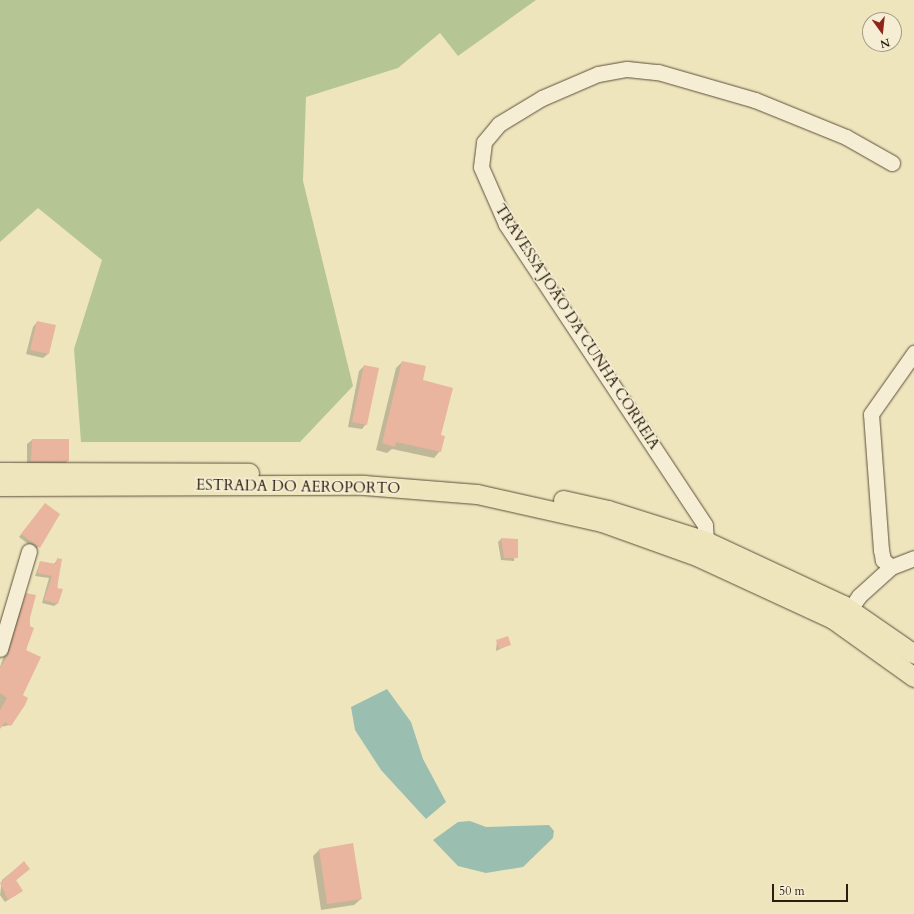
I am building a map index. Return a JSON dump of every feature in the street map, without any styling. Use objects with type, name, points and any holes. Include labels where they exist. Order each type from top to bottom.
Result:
[{"type":"main road","name":"ESTRADA DO AEROPORTO","points":[[0,472],[362,473],[477,482],[608,510],[706,541],[846,607],[908,652],[914,677]]},
{"type":"main road","name":"ESTRADA DO AEROPORTO","points":[[0,486],[364,485],[477,494],[602,522],[686,552],[908,652]]},
{"type":"street","name":"TRAVESSA JOÃO DA CUNHA CORREIA","points":[[706,541],[705,525],[506,224],[481,167],[484,142],[499,124],[542,98],[598,74],[627,69],[658,72],[755,100],[846,137],[892,163]]},
{"type":"street","points":[[887,564],[870,414],[914,352]]},
{"type":"street","points":[[0,648],[29,551]]},
{"type":"street","points":[[846,607],[859,596],[887,564],[914,558]]},
{"type":"green space","points":[[0,0],[536,0],[458,56],[440,33],[398,68],[306,97],[303,181],[353,386],[300,442],[81,442],[74,349],[102,260],[38,208],[0,242]]},
{"type":"shaded area","points":[[387,689],[411,722],[423,759],[446,802],[426,819],[381,770],[355,730],[351,707]]},
{"type":"shaded area","points":[[470,821],[486,827],[549,825],[554,831],[553,838],[523,867],[486,873],[458,866],[433,840],[458,822]]},
{"type":"building","points":[[37,321],[56,325],[49,354],[30,350]]},
{"type":"building","points":[[402,361],[426,366],[423,380],[453,388],[441,435],[445,436],[441,452],[396,442],[395,447],[382,443]]},
{"type":"building","points":[[364,365],[379,368],[367,425],[352,422]]},
{"type":"building","points":[[32,439],[69,439],[69,461],[31,461]]},
{"type":"building","points":[[45,503],[60,514],[40,548],[21,534]]},
{"type":"building","points":[[501,538],[518,539],[518,558],[504,558]]},
{"type":"building","points":[[57,558],[62,559],[57,588],[63,589],[58,604],[44,600],[52,576],[37,573],[40,561],[56,564]]},
{"type":"building","points":[[26,593],[36,595],[30,618],[30,626],[34,628],[26,650],[41,657],[23,695],[28,698],[25,705],[11,726],[5,722],[0,729],[0,710],[7,698],[0,693],[0,668],[8,655]]},
{"type":"building","points":[[508,636],[511,645],[499,649],[496,640]]},
{"type":"building","points":[[353,843],[362,899],[327,904],[319,849]]},
{"type":"building","points":[[24,861],[30,869],[16,880],[23,891],[8,900],[0,883]]}]
